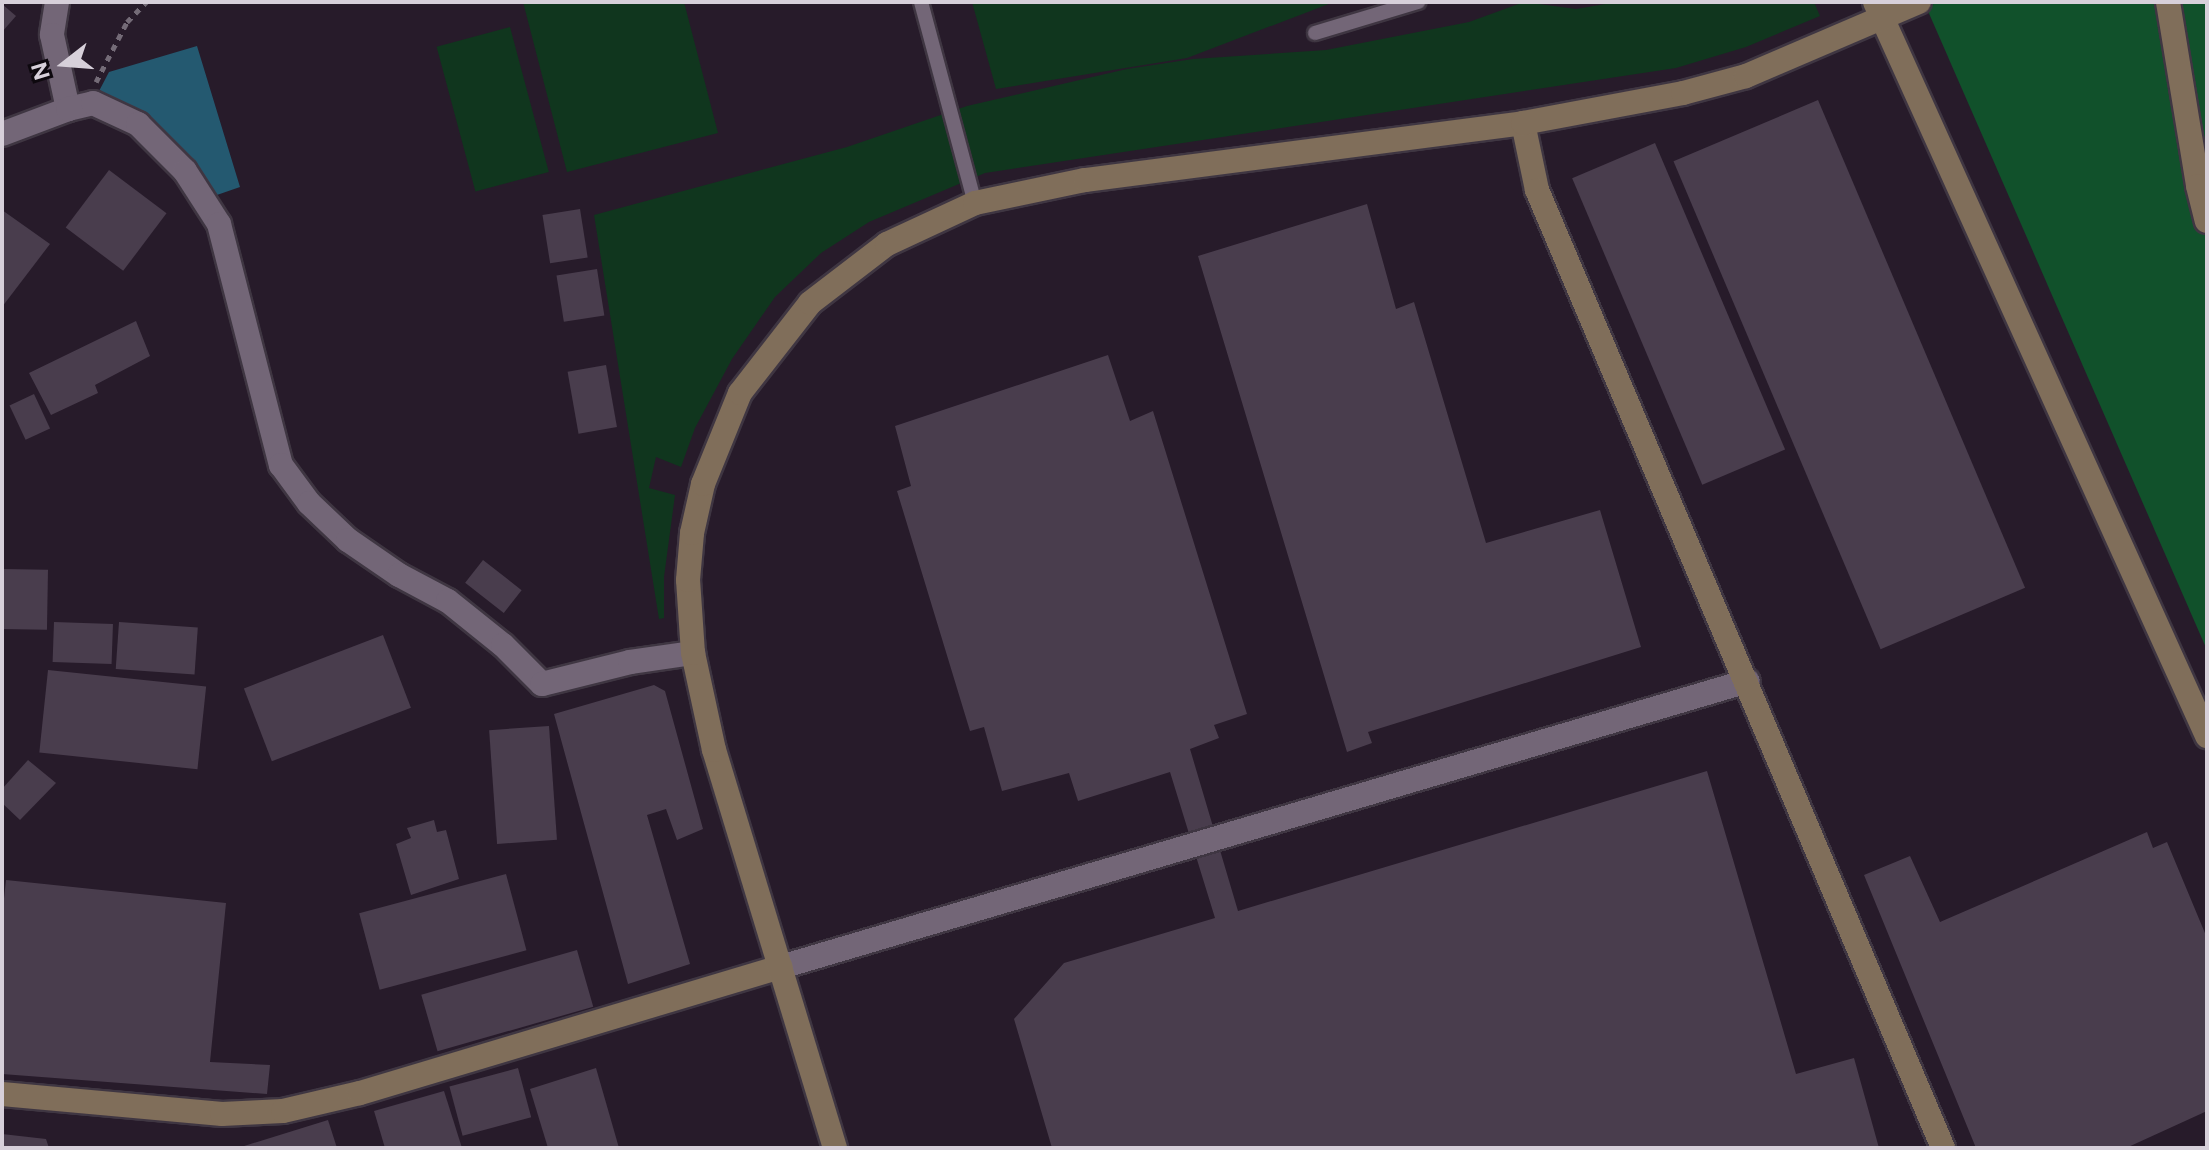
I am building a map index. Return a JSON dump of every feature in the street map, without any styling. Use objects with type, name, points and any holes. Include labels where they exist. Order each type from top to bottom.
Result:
[{"type":"street","points":[[57,2],[52,35],[68,109]]},
{"type":"street","points":[[835,1148],[714,750],[693,653],[688,580],[692,533],[703,484],[740,393],[810,303],[887,244],[975,203],[1085,180],[1523,123],[1683,93],[1746,76],[1879,10],[1919,2]]},
{"type":"street","points":[[2168,2],[2198,186],[2207,221]]},
{"type":"street","points":[[1879,10],[2207,736]]},
{"type":"street","points":[[2,134],[93,103],[138,124],[193,184],[219,224],[281,465],[309,503],[348,540],[399,575],[448,601],[503,645],[542,684],[630,662],[693,653]]},
{"type":"street","points":[[1523,123],[1537,190],[1748,681],[1943,1148]]},
{"type":"street","points":[[2,1094],[222,1114],[283,1111],[360,1093],[1748,681]]},
{"type":"lane","points":[[921,2],[975,203]]},
{"type":"lane","points":[[1315,33],[1418,2]]},
{"type":"path","points":[[89,93],[127,22],[146,2]]},
{"type":"green space","points":[[523,2],[684,2],[718,133],[567,172]]},
{"type":"green space","points":[[972,2],[1334,2],[1187,58],[996,89]]},
{"type":"green space","points":[[1524,2],[1576,9],[1617,2],[1814,2],[1820,16],[1746,47],[1676,68],[985,173],[869,222],[821,253],[775,297],[732,359],[695,428],[681,467],[656,457],[649,488],[675,495],[664,577],[664,618],[659,619],[594,215],[847,147],[967,106],[1127,69],[1193,59],[1326,50],[1469,22]]},
{"type":"green space","points":[[1924,2],[2207,2],[2207,650]]},
{"type":"green space","points":[[510,27],[549,172],[475,192],[437,47]]},
{"type":"water","points":[[197,46],[240,187],[214,196],[200,173],[160,127],[120,101],[98,93],[109,72]]},
{"type":"building","points":[[2,4],[16,16],[2,32]]},
{"type":"building","points":[[1818,100],[2025,588],[1881,649],[1673,161]]},
{"type":"building","points":[[1655,143],[1785,450],[1702,485],[1572,178]]},
{"type":"building","points":[[109,170],[167,213],[123,271],[66,228]]},
{"type":"building","points":[[1367,204],[1396,309],[1414,302],[1486,543],[1600,510],[1641,647],[1368,732],[1372,743],[1347,752],[1198,256]]},
{"type":"building","points":[[580,209],[588,257],[550,263],[542,215]]},
{"type":"building","points":[[2,210],[50,244],[2,307]]},
{"type":"building","points":[[597,269],[604,315],[564,322],[557,275]]},
{"type":"building","points":[[136,321],[150,356],[95,385],[98,393],[51,415],[29,373]]},
{"type":"building","points":[[1108,355],[1130,421],[1153,411],[1247,714],[1214,725],[1219,738],[1190,749],[1238,911],[1707,771],[1796,1074],[1854,1058],[1879,1148],[1052,1148],[1014,1019],[1064,963],[1215,918],[1170,772],[1078,801],[1069,773],[1002,791],[984,727],[970,731],[897,491],[911,486],[895,426]]},
{"type":"building","points":[[606,365],[617,427],[579,434],[568,372]]},
{"type":"building","points":[[34,394],[50,428],[26,440],[10,405]]},
{"type":"building","points":[[483,560],[522,590],[504,613],[465,583]]},
{"type":"building","points":[[2,569],[48,570],[47,630],[2,629]]},
{"type":"building","points":[[54,622],[113,624],[112,664],[53,662]]},
{"type":"building","points":[[119,622],[198,628],[195,674],[116,669]]},
{"type":"building","points":[[383,635],[411,708],[272,761],[244,688]]},
{"type":"building","points":[[48,670],[206,687],[197,769],[39,753]]},
{"type":"building","points":[[654,685],[665,691],[703,829],[677,840],[666,809],[647,815],[690,964],[628,984],[554,714]]},
{"type":"building","points":[[549,726],[557,840],[497,844],[489,730]]},
{"type":"building","points":[[28,760],[56,783],[20,820],[2,803],[2,789]]},
{"type":"building","points":[[434,820],[437,832],[446,830],[459,879],[411,895],[396,844],[411,838],[407,828]]},
{"type":"building","points":[[2147,832],[2153,848],[2167,842],[2207,938],[2207,1111],[2126,1148],[1976,1148],[1864,875],[1910,856],[1940,922]]},
{"type":"building","points":[[506,874],[526,950],[380,990],[359,913]]},
{"type":"building","points":[[6,880],[226,903],[210,1062],[270,1065],[267,1094],[2,1074],[2,917]]},
{"type":"building","points":[[577,950],[593,1007],[438,1051],[421,995]]},
{"type":"building","points":[[518,1068],[531,1117],[463,1136],[449,1086]]},
{"type":"building","points":[[596,1068],[619,1148],[548,1148],[530,1089]]},
{"type":"building","points":[[444,1091],[462,1148],[385,1148],[374,1111]]},
{"type":"building","points":[[328,1120],[337,1148],[241,1148],[241,1147]]},
{"type":"building","points":[[2,1134],[46,1139],[49,1148],[2,1148]]}]
